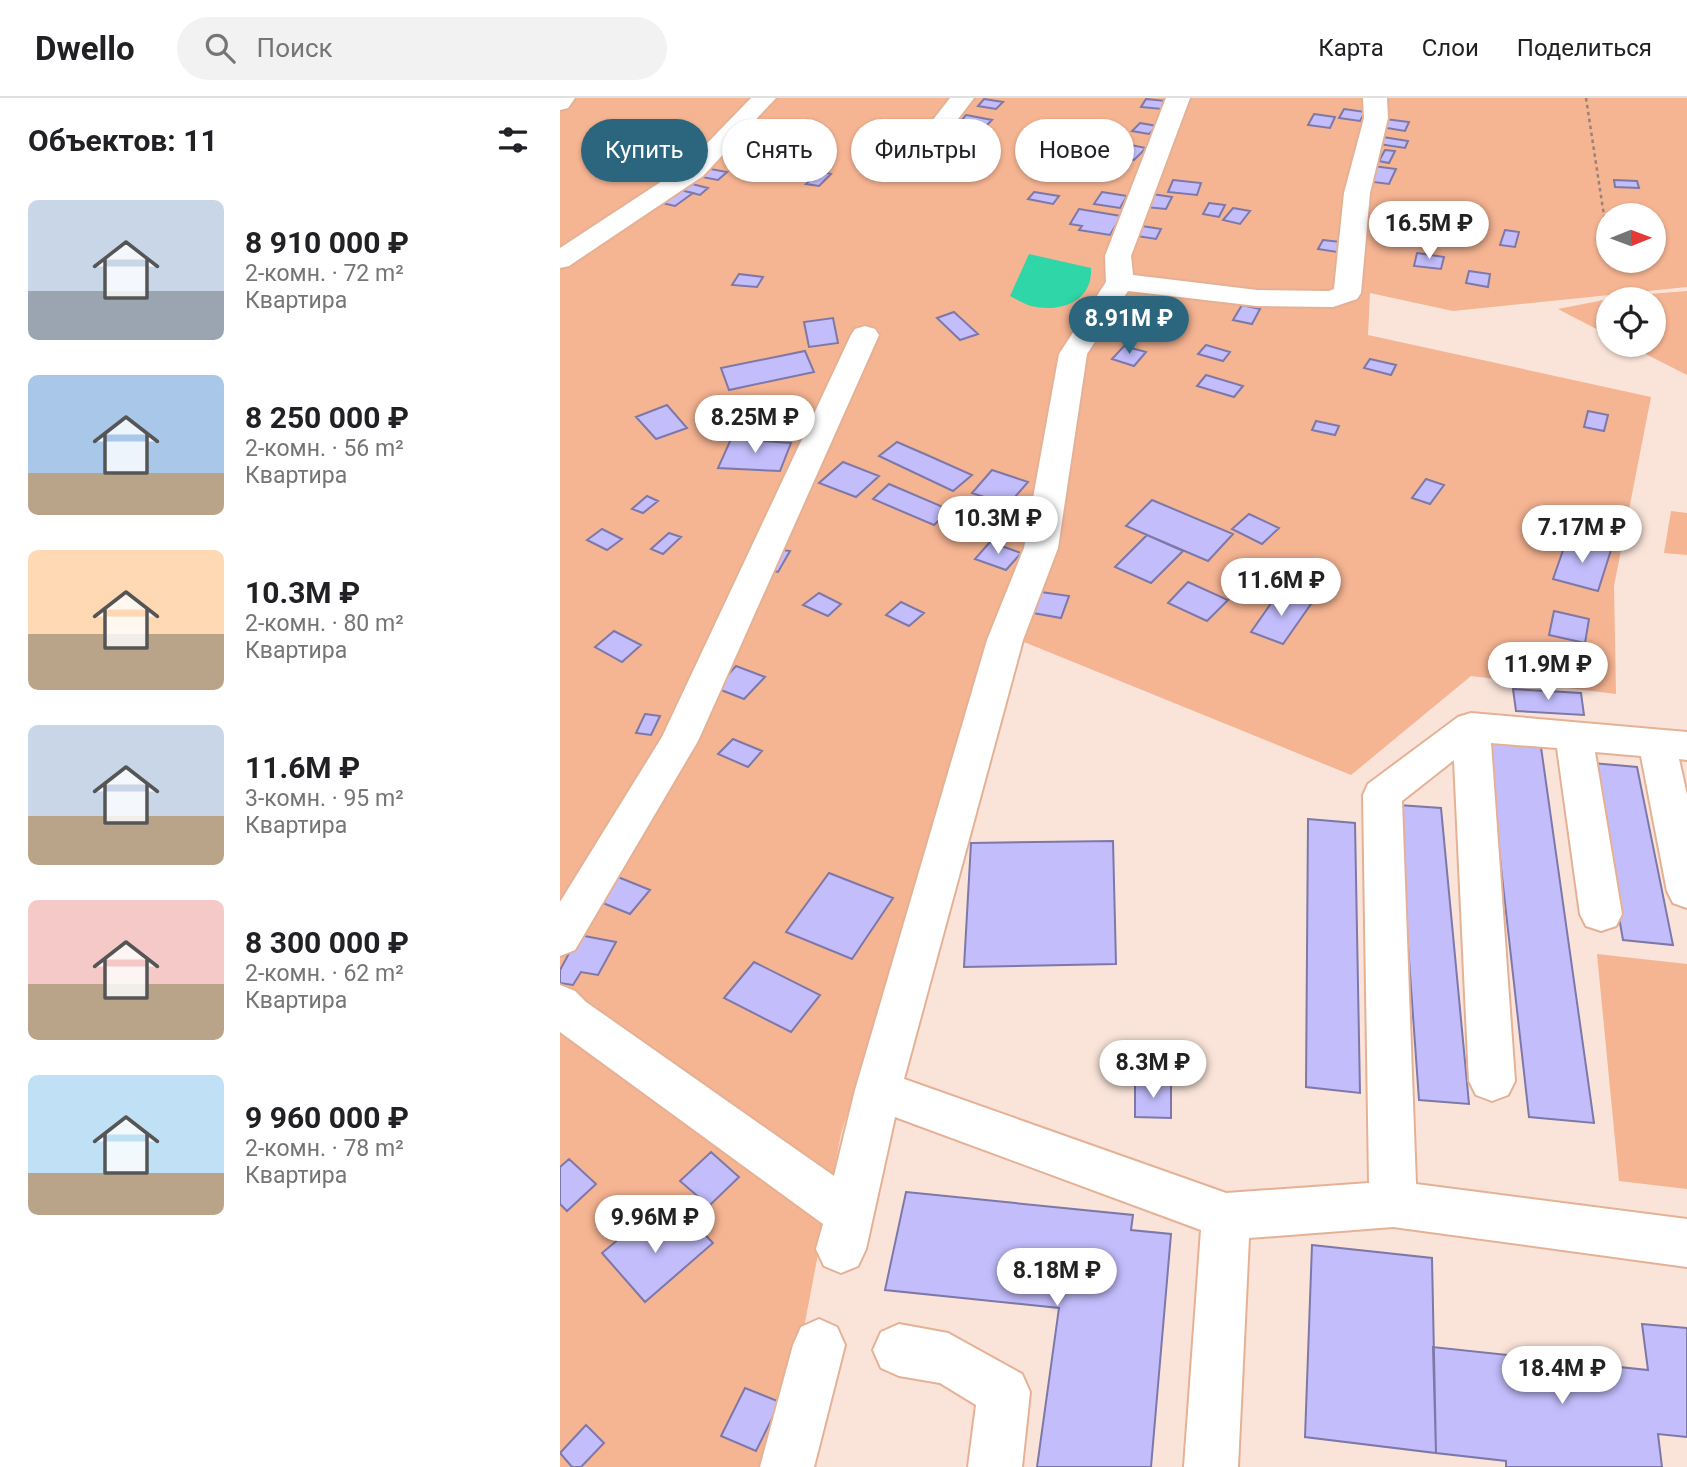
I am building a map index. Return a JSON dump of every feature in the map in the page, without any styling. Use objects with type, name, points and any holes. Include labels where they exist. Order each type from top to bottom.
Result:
[{"type":"lane","points":[[560,103],[563,98]]},
{"type":"lane","points":[[560,260],[694,171],[764,98]]},
{"type":"lane","points":[[946,119],[962,98]]},
{"type":"lane","points":[[560,1004],[844,1232],[878,1090],[1005,640],[1041,548],[1073,354],[1120,282],[1118,256],[1178,98]]},
{"type":"lane","points":[[1120,282],[1257,298],[1333,299],[1347,293],[1357,193],[1376,118],[1375,98]]},
{"type":"lane","points":[[560,938],[679,741],[864,335]]},
{"type":"lane","points":[[1471,727],[1492,1081]]},
{"type":"lane","points":[[1393,1204],[1382,795],[1471,727],[1672,744],[1687,891]]},
{"type":"lane","points":[[1574,737],[1601,914]]},
{"type":"lane","points":[[878,1090],[1226,1216],[1393,1204],[1687,1242]]},
{"type":"lane","points":[[1211,1467],[1226,1216]]},
{"type":"lane","points":[[788,1467],[819,1345]]},
{"type":"lane","points":[[899,1350],[948,1359],[1004,1392],[995,1467]]},
{"type":"path","points":[[1586,98],[1602,203]]},
{"type":"shaded area","points":[[560,98],[1687,98],[1687,287],[1666,289],[1666,287],[1596,287],[1596,296],[1453,311],[1370,293],[1368,335],[1651,397],[1614,586],[1616,694],[1471,676],[1351,775],[997,631],[841,1134],[788,1411],[771,1467],[560,1467]]},
{"type":"shaded area","points":[[1029,254],[1091,268],[1087,289],[1073,302],[1053,308],[1031,306],[1010,296]]},
{"type":"shaded area","points":[[1687,291],[1687,375],[1652,357],[1666,357],[1666,293]]},
{"type":"shaded area","points":[[1596,301],[1596,329],[1558,309]]},
{"type":"shaded area","points":[[1671,511],[1687,513],[1687,555],[1664,553]]},
{"type":"shaded area","points":[[1597,954],[1687,964],[1687,1189],[1619,1181]]},
{"type":"building","points":[[984,99],[1003,102],[996,109],[978,106]]},
{"type":"building","points":[[1146,99],[1166,101],[1162,109],[1141,107]]},
{"type":"building","points":[[1344,109],[1365,112],[1360,121],[1339,118]]},
{"type":"building","points":[[1314,114],[1335,117],[1330,128],[1308,125]]},
{"type":"building","points":[[966,115],[987,119],[963,119]]},
{"type":"building","points":[[1385,119],[1409,122],[1405,131],[1381,127]]},
{"type":"building","points":[[1140,123],[1157,126],[1149,134],[1134,131]]},
{"type":"building","points":[[1383,137],[1408,141],[1405,148],[1379,144]]},
{"type":"building","points":[[1134,146],[1146,148],[1134,160]]},
{"type":"building","points":[[1385,150],[1395,151],[1389,163],[1379,161]]},
{"type":"building","points":[[1373,166],[1396,169],[1389,184],[1366,181]]},
{"type":"building","points":[[708,169],[722,171],[722,176],[718,180],[708,178]]},
{"type":"building","points":[[1173,180],[1201,183],[1197,195],[1168,192]]},
{"type":"building","points":[[1614,180],[1637,181],[1639,188],[1615,187]]},
{"type":"building","points":[[808,182],[823,182],[819,186],[806,184]]},
{"type":"building","points":[[688,183],[708,188],[700,195],[680,190]]},
{"type":"building","points":[[680,190],[693,193],[675,206],[662,203]]},
{"type":"building","points":[[1034,192],[1059,196],[1053,204],[1028,199]]},
{"type":"building","points":[[1102,192],[1127,196],[1120,208],[1094,204]]},
{"type":"building","points":[[1152,194],[1172,197],[1166,209],[1145,207]]},
{"type":"building","points":[[1209,203],[1225,205],[1219,217],[1203,214]]},
{"type":"building","points":[[1233,208],[1250,211],[1240,224],[1223,220]]},
{"type":"building","points":[[1079,209],[1121,216],[1110,235],[1079,230],[1082,226],[1070,224]]},
{"type":"building","points":[[1142,226],[1161,229],[1156,239],[1137,236]]},
{"type":"building","points":[[1505,230],[1519,232],[1515,247],[1500,245]]},
{"type":"building","points":[[1323,240],[1341,242],[1337,252],[1318,249]]},
{"type":"building","points":[[1417,253],[1444,257],[1441,269],[1414,266]]},
{"type":"building","points":[[1469,271],[1490,274],[1488,287],[1466,283]]},
{"type":"building","points":[[739,274],[763,277],[757,287],[732,285]]},
{"type":"building","points":[[1242,305],[1260,309],[1252,324],[1233,320]]},
{"type":"building","points":[[954,312],[978,334],[960,340],[937,318]]},
{"type":"building","points":[[833,318],[838,343],[809,347],[804,322]]},
{"type":"building","points":[[1206,345],[1230,352],[1223,361],[1198,354]]},
{"type":"building","points":[[1124,346],[1146,352],[1134,366],[1112,359]]},
{"type":"building","points":[[805,351],[814,372],[729,390],[721,368]]},
{"type":"building","points":[[1370,359],[1396,365],[1391,375],[1364,368]]},
{"type":"building","points":[[1206,375],[1243,386],[1234,397],[1197,386]]},
{"type":"building","points":[[667,405],[687,428],[656,439],[636,417]]},
{"type":"building","points":[[1588,411],[1608,415],[1604,431],[1584,427]]},
{"type":"building","points":[[1316,421],[1339,426],[1335,435],[1312,430]]},
{"type":"building","points":[[731,439],[791,443],[780,471],[718,468]]},
{"type":"building","points":[[897,442],[972,475],[953,491],[879,456]]},
{"type":"building","points":[[843,462],[879,476],[856,497],[819,483]]},
{"type":"building","points":[[992,470],[1028,482],[1008,505],[972,493]]},
{"type":"building","points":[[1426,479],[1444,485],[1430,504],[1412,498]]},
{"type":"building","points":[[889,484],[950,510],[934,525],[873,499]]},
{"type":"building","points":[[647,496],[658,501],[643,513],[632,509]]},
{"type":"building","points":[[1152,500],[1233,534],[1208,561],[1126,526]]},
{"type":"building","points":[[1249,514],[1279,528],[1262,544],[1232,529]]},
{"type":"building","points":[[602,529],[622,539],[607,550],[587,540]]},
{"type":"building","points":[[669,533],[681,537],[663,554],[651,549]]},
{"type":"building","points":[[1147,535],[1183,551],[1151,583],[1115,567]]},
{"type":"building","points":[[1567,539],[1611,550],[1598,591],[1553,579]]},
{"type":"building","points":[[990,542],[1021,553],[1006,570],[975,559]]},
{"type":"building","points":[[774,549],[790,551],[778,572],[763,569]]},
{"type":"building","points":[[1188,582],[1228,600],[1207,621],[1168,603]]},
{"type":"building","points":[[1041,592],[1069,596],[1061,618],[1033,613]]},
{"type":"building","points":[[1279,592],[1311,604],[1283,644],[1251,632]]},
{"type":"building","points":[[819,593],[841,604],[828,616],[803,605]]},
{"type":"building","points":[[901,602],[924,613],[909,626],[886,615]]},
{"type":"building","points":[[1554,611],[1589,619],[1585,643],[1549,635]]},
{"type":"building","points":[[614,631],[641,645],[622,662],[595,647]]},
{"type":"building","points":[[736,666],[765,677],[744,699],[716,688]]},
{"type":"building","points":[[1513,689],[1581,693],[1584,715],[1516,711]]},
{"type":"building","points":[[645,714],[660,716],[651,735],[636,733]]},
{"type":"building","points":[[733,739],[762,751],[748,767],[718,754]]},
{"type":"building","points":[[1487,743],[1541,747],[1594,1123],[1529,1117]]},
{"type":"building","points":[[1592,763],[1637,767],[1673,945],[1623,940]]},
{"type":"building","points":[[1398,805],[1441,808],[1469,1104],[1419,1100]]},
{"type":"building","points":[[1308,819],[1355,823],[1360,1093],[1306,1087]]},
{"type":"building","points":[[1113,841],[1116,964],[964,967],[971,843]]},
{"type":"building","points":[[829,873],[893,898],[852,959],[786,932]]},
{"type":"building","points":[[618,877],[650,890],[630,914],[598,901]]},
{"type":"building","points":[[579,935],[616,942],[598,975],[581,972],[573,985],[560,983],[560,970]]},
{"type":"building","points":[[754,962],[820,995],[791,1032],[724,998]]},
{"type":"building","points":[[1135,1083],[1171,1083],[1171,1118],[1135,1117]]},
{"type":"building","points":[[711,1152],[739,1177],[709,1206],[680,1181]]},
{"type":"building","points":[[569,1159],[596,1184],[567,1211],[560,1204],[560,1167]]},
{"type":"building","points":[[906,1192],[1133,1215],[1131,1230],[1171,1234],[1151,1467],[1037,1467],[1059,1308],[885,1290]]},
{"type":"building","points":[[644,1218],[664,1240],[689,1218],[713,1243],[645,1302],[602,1253]]},
{"type":"building","points":[[1312,1245],[1432,1258],[1436,1453],[1305,1437]]},
{"type":"building","points":[[1642,1324],[1687,1328],[1687,1437],[1658,1434],[1662,1467],[1506,1467],[1506,1461],[1436,1453],[1433,1347],[1648,1370]]},
{"type":"building","points":[[745,1388],[780,1402],[756,1451],[721,1436]]},
{"type":"building","points":[[586,1425],[604,1443],[581,1467],[572,1467],[560,1453]]}]
